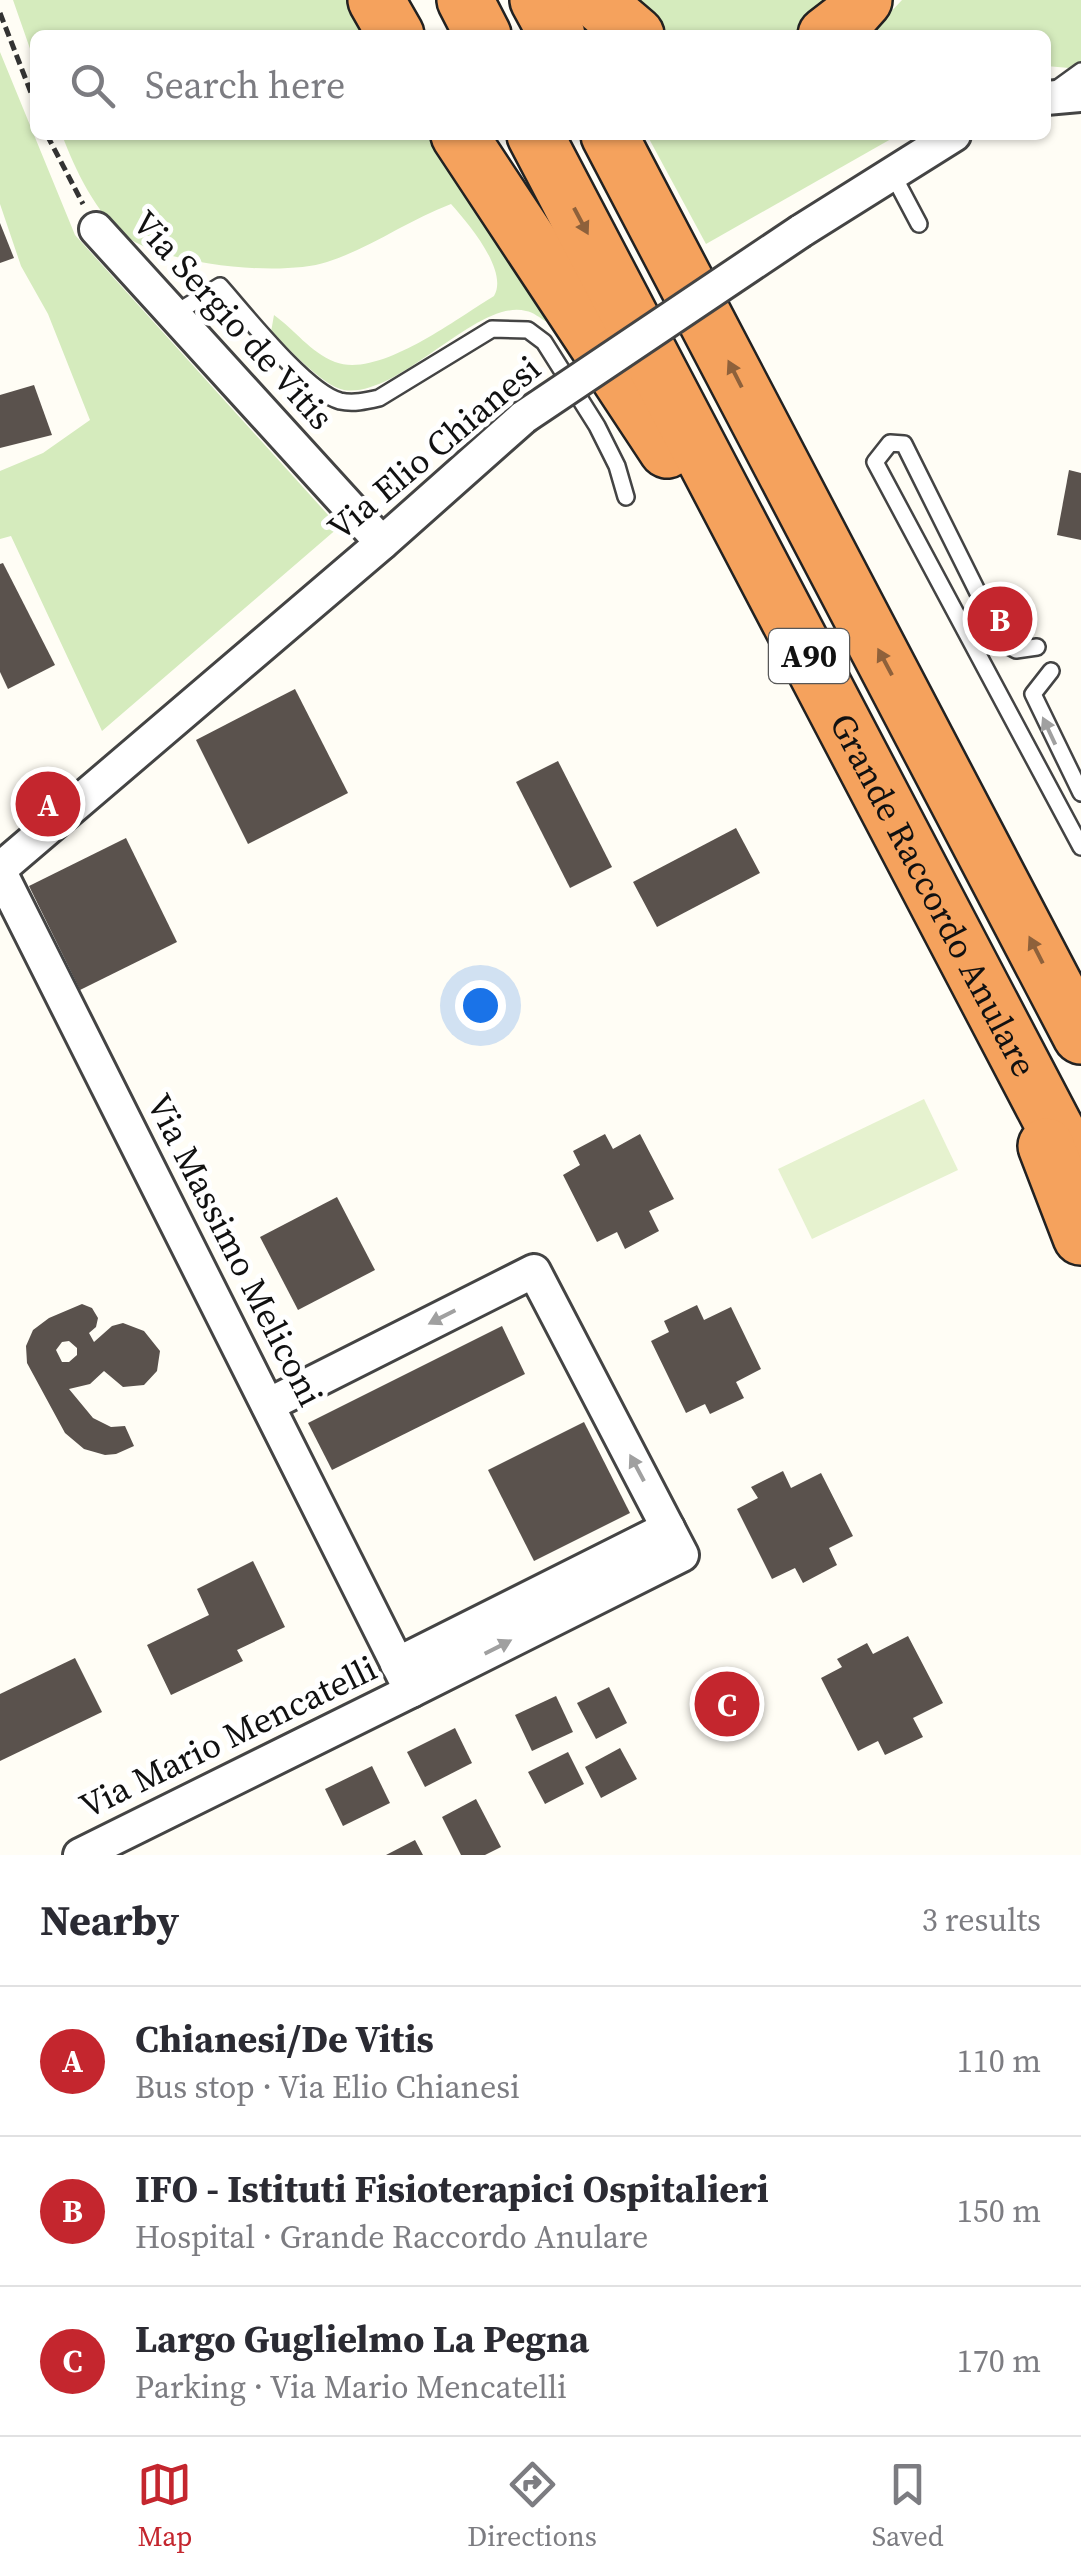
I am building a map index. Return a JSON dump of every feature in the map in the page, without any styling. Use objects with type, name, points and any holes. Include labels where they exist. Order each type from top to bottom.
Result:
[{"type":"highway","points":[[376,0],[393,30]]},
{"type":"highway","points":[[465,0],[480,30]]},
{"type":"highway","points":[[538,0],[553,30]]},
{"type":"highway","points":[[595,0],[630,30]]},
{"type":"highway","points":[[832,30],[864,0]]},
{"type":"highway","points":[[462,140],[647,422],[788,618]]},
{"type":"highway","name":"Grande Raccordo Anulare","points":[[538,140],[1081,1177]]},
{"type":"highway","name":"Grande Raccordo Anulare","points":[[612,140],[1081,1036]]},
{"type":"highway","points":[[995,1012],[1081,1237]]},
{"type":"street","points":[[1051,98],[1081,95]]},
{"type":"street","name":"Via Elio Chianesi","points":[[0,871],[524,417],[801,231],[946,140]]},
{"type":"street","name":"Via Sergio de Vitis","points":[[96,229],[382,543]]},
{"type":"street","name":"Via Massimo Meliconi","points":[[0,871],[404,1678]]},
{"type":"street","name":"Via Mario Mencatelli","points":[[80,1855],[404,1678],[675,1541],[534,1271],[268,1405]]},
{"type":"lane","points":[[1051,94],[1081,70]]},
{"type":"lane","points":[[892,173],[918,224]]},
{"type":"lane","points":[[174,314],[220,286],[285,358],[323,392],[340,401],[361,402],[379,398],[492,329],[528,330],[544,342],[597,426],[617,466],[626,497]]},
{"type":"lane","points":[[1037,647],[1016,650],[1003,643],[904,444],[890,444],[875,462],[1081,847]]},
{"type":"lane","points":[[1051,671],[1033,694],[1081,793]]},
{"type":"path","points":[[0,13],[30,90]]},
{"type":"path","name":"Via Sergio de Vitis","points":[[50,140],[96,229]]},
{"type":"green space","points":[[13,0],[348,0],[366,30],[30,30],[30,49]]},
{"type":"green space","points":[[614,0],[838,0],[802,30],[650,27]]},
{"type":"green space","points":[[902,0],[1081,0],[1081,69],[1051,66],[1051,30],[874,30]]},
{"type":"green space","points":[[0,52],[30,125],[30,140],[36,140],[75,235],[339,527],[102,731],[11,536],[0,539],[0,471],[43,453],[90,420],[48,314],[21,266],[0,204]]},
{"type":"green space","points":[[64,140],[434,140],[547,322],[529,312],[506,311],[461,333],[389,380],[366,389],[335,387],[271,332],[274,315],[318,353],[353,365],[395,354],[439,331],[494,296],[497,286],[484,248],[451,204],[327,262],[282,268],[224,266],[168,255],[127,237],[106,217]]},
{"type":"green space","points":[[650,140],[889,140],[706,244]]},
{"type":"green space","points":[[924,1099],[958,1170],[812,1239],[778,1169]]},
{"type":"building","points":[[0,223],[14,258],[0,263]]},
{"type":"building","points":[[34,385],[52,435],[0,448],[0,395]]},
{"type":"building","points":[[1069,470],[1081,473],[1081,540],[1057,535]]},
{"type":"building","points":[[3,563],[55,665],[8,689],[0,672]]},
{"type":"building","points":[[295,689],[348,793],[248,844],[196,740]]},
{"type":"building","points":[[558,761],[612,867],[570,888],[516,782]]},
{"type":"building","points":[[736,828],[760,873],[657,927],[633,882]]},
{"type":"building","points":[[126,838],[177,942],[80,990],[29,886]]},
{"type":"building","points":[[605,1134],[613,1149],[640,1134],[674,1199],[649,1211],[659,1231],[625,1249],[617,1232],[597,1242],[563,1175],[580,1165],[573,1151]]},
{"type":"building","points":[[337,1197],[375,1270],[298,1310],[260,1237]]},
{"type":"building","points":[[82,1304],[92,1308],[98,1318],[89,1333],[94,1342],[112,1326],[123,1323],[144,1331],[160,1351],[157,1371],[144,1385],[123,1387],[104,1371],[90,1384],[69,1389],[93,1418],[111,1427],[125,1426],[134,1446],[105,1455],[84,1449],[65,1433],[27,1363],[26,1346],[33,1330],[49,1318]],"holes":[[[69,1341],[77,1348],[77,1355],[69,1362],[62,1362],[56,1350],[62,1342]]]},
{"type":"building","points":[[697,1305],[704,1320],[731,1307],[761,1369],[736,1382],[744,1398],[710,1414],[705,1404],[686,1413],[651,1341],[669,1332],[664,1321]]},
{"type":"building","points":[[502,1326],[525,1374],[332,1470],[308,1423]]},
{"type":"building","points":[[584,1422],[630,1513],[534,1561],[488,1470]]},
{"type":"building","points":[[783,1471],[791,1488],[821,1473],[853,1536],[829,1548],[837,1565],[803,1583],[795,1568],[772,1579],[737,1509],[758,1498],[751,1487]]},
{"type":"building","points":[[253,1561],[285,1627],[237,1650],[243,1661],[171,1695],[147,1645],[209,1615],[197,1589]]},
{"type":"building","points":[[908,1636],[943,1703],[913,1718],[923,1737],[885,1755],[878,1741],[858,1751],[821,1678],[842,1667],[837,1659],[867,1643],[873,1654]]},
{"type":"building","points":[[75,1658],[102,1712],[0,1761],[0,1694]]},
{"type":"building","points":[[609,1687],[627,1723],[596,1739],[577,1703]]},
{"type":"building","points":[[556,1696],[573,1732],[532,1751],[515,1715]]},
{"type":"building","points":[[455,1728],[472,1763],[425,1787],[407,1752]]},
{"type":"building","points":[[620,1748],[637,1779],[601,1798],[585,1767]]},
{"type":"building","points":[[568,1752],[584,1784],[545,1804],[528,1772]]},
{"type":"building","points":[[372,1766],[390,1803],[343,1826],[325,1789]]},
{"type":"building","points":[[476,1799],[501,1847],[485,1855],[461,1855],[442,1817]]},
{"type":"building","points":[[415,1840],[423,1855],[386,1855]]},
{"type":"place","name":"IFO - Istituti Fisioterapici Ospitalieri","points":[[1000,619]]},
{"type":"place","name":"Chianesi/De Vitis","points":[[48,804]]},
{"type":"place","name":"Largo Guglielmo La Pegna","points":[[727,1704]]}]
